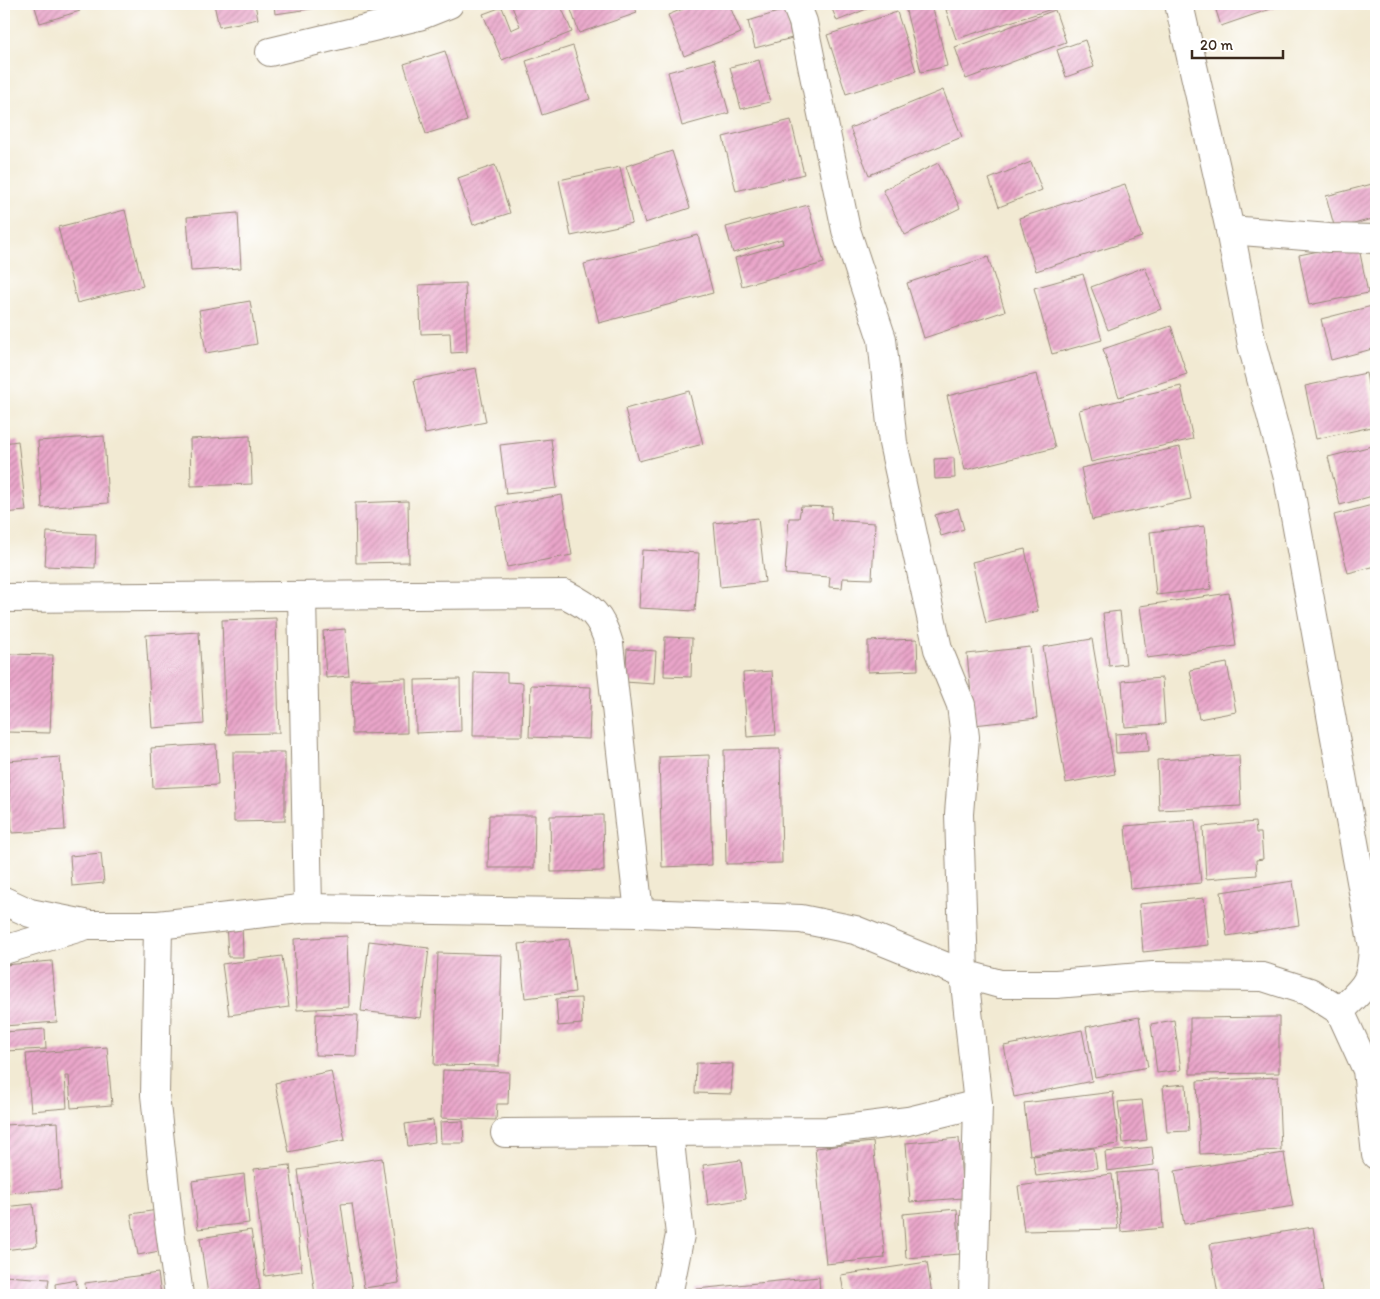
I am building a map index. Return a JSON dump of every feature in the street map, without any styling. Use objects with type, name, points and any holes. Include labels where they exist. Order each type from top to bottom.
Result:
[{"type":"street","points":[[270,52],[420,16],[449,4]]},
{"type":"street","points":[[796,4],[803,22],[846,230],[882,339],[893,443],[938,649],[961,705],[965,737],[959,814],[964,974],[978,1104],[973,1295]]},
{"type":"street","points":[[1179,4],[1230,230],[1252,345],[1288,478],[1373,947],[1372,974],[1364,988],[1340,1011]]},
{"type":"street","points":[[1230,230],[1329,238],[1376,239]]},
{"type":"street","points":[[4,598],[565,594],[586,604],[603,623],[609,644],[639,913]]},
{"type":"street","points":[[302,596],[308,908]]},
{"type":"street","points":[[4,901],[30,913],[90,925],[158,926],[308,908],[639,913],[802,919],[855,930],[964,974],[1000,984],[1056,984],[1153,976],[1263,977],[1310,992],[1340,1011],[1367,1070],[1376,1155]]},
{"type":"street","points":[[4,950],[90,925]]},
{"type":"street","points":[[158,926],[155,1095],[168,1216],[179,1295]]},
{"type":"street","points":[[505,1133],[829,1131],[908,1121],[978,1104]]},
{"type":"street","points":[[668,1295],[680,1235],[669,1132]]},
{"type":"building","points":[[34,4],[78,4],[80,11],[40,23]]},
{"type":"building","points":[[214,4],[255,4],[258,19],[219,27]]},
{"type":"building","points":[[274,4],[337,4],[337,5],[275,14]]},
{"type":"building","points":[[511,4],[560,4],[572,32],[502,60],[483,14],[502,7],[511,30],[520,26]]},
{"type":"building","points":[[569,4],[634,4],[637,13],[579,33]]},
{"type":"building","points":[[695,4],[729,4],[741,33],[684,56],[668,15]]},
{"type":"building","points":[[830,4],[879,4],[837,21]]},
{"type":"building","points":[[932,4],[947,66],[921,72],[905,7]]},
{"type":"building","points":[[966,4],[1054,4],[1055,8],[956,39],[946,10]]},
{"type":"building","points":[[1214,4],[1285,4],[1221,26]]},
{"type":"building","points":[[785,10],[792,38],[755,48],[748,21]]},
{"type":"building","points":[[1055,10],[1066,42],[966,79],[955,47]]},
{"type":"building","points":[[897,12],[916,71],[846,94],[827,35]]},
{"type":"building","points":[[1085,40],[1094,67],[1066,77],[1057,50]]},
{"type":"building","points":[[573,46],[590,99],[542,115],[526,61]]},
{"type":"building","points":[[445,51],[467,121],[426,134],[404,64]]},
{"type":"building","points":[[714,59],[729,113],[682,126],[668,72]]},
{"type":"building","points":[[759,60],[770,102],[741,109],[730,67]]},
{"type":"building","points":[[943,90],[962,137],[869,175],[850,128]]},
{"type":"building","points":[[791,120],[804,174],[736,191],[723,137]]},
{"type":"building","points":[[672,151],[690,208],[645,223],[626,166]]},
{"type":"building","points":[[1031,162],[1042,190],[999,207],[989,179]]},
{"type":"building","points":[[938,163],[960,208],[905,235],[883,190]]},
{"type":"building","points":[[495,165],[510,213],[473,225],[458,178]]},
{"type":"building","points":[[620,167],[632,223],[571,236],[559,180]]},
{"type":"building","points":[[1376,183],[1376,218],[1335,229],[1326,196]]},
{"type":"building","points":[[1125,184],[1142,237],[1036,271],[1019,218]]},
{"type":"building","points":[[808,205],[824,263],[742,286],[735,258],[783,244],[782,239],[733,253],[726,227]]},
{"type":"building","points":[[125,210],[143,286],[77,303],[58,227]]},
{"type":"building","points":[[238,213],[241,268],[191,271],[187,217]]},
{"type":"building","points":[[698,235],[713,293],[599,323],[584,264]]},
{"type":"building","points":[[1358,243],[1368,293],[1309,305],[1299,255]]},
{"type":"building","points":[[988,257],[1005,311],[924,338],[907,283]]},
{"type":"building","points":[[1145,267],[1161,309],[1108,330],[1091,287]]},
{"type":"building","points":[[1083,274],[1102,340],[1052,354],[1034,288]]},
{"type":"building","points":[[465,283],[467,352],[451,353],[450,333],[421,334],[419,285]]},
{"type":"building","points":[[250,301],[257,344],[206,353],[199,310]]},
{"type":"building","points":[[1376,305],[1376,348],[1331,360],[1321,319]]},
{"type":"building","points":[[1171,326],[1187,374],[1119,397],[1103,349]]},
{"type":"building","points":[[476,368],[486,422],[425,434],[414,380]]},
{"type":"building","points":[[1366,373],[1376,426],[1316,439],[1305,386]]},
{"type":"building","points":[[1037,374],[1055,448],[965,470],[947,396]]},
{"type":"building","points":[[1181,386],[1193,439],[1091,462],[1079,410]]},
{"type":"building","points":[[689,391],[703,444],[639,461],[625,409]]},
{"type":"building","points":[[104,436],[108,503],[42,508],[38,441]]},
{"type":"building","points":[[250,436],[252,484],[191,486],[190,439]]},
{"type":"building","points":[[551,439],[557,488],[506,494],[500,445]]},
{"type":"building","points":[[18,441],[26,511],[4,513],[4,443]]},
{"type":"building","points":[[1376,445],[1376,495],[1340,505],[1328,457]]},
{"type":"building","points":[[1180,447],[1191,499],[1092,520],[1081,468]]},
{"type":"building","points":[[954,458],[955,478],[935,479],[934,459]]},
{"type":"building","points":[[562,495],[572,555],[507,567],[497,506]]},
{"type":"building","points":[[408,501],[409,562],[356,563],[355,503]]},
{"type":"building","points":[[1376,504],[1376,566],[1348,573],[1334,515]]},
{"type":"building","points":[[801,506],[832,507],[831,520],[875,523],[872,579],[843,578],[842,588],[829,587],[830,577],[785,574],[789,518],[799,518]]},
{"type":"building","points":[[958,508],[964,529],[941,536],[935,515]]},
{"type":"building","points":[[758,518],[765,582],[720,587],[714,523]]},
{"type":"building","points":[[1205,526],[1211,589],[1156,595],[1150,532]]},
{"type":"building","points":[[47,532],[96,534],[95,568],[45,566]]},
{"type":"building","points":[[1025,549],[1038,611],[986,623],[972,562]]},
{"type":"building","points":[[642,550],[699,553],[695,611],[639,608]]},
{"type":"building","points":[[1229,593],[1236,646],[1147,658],[1140,606]]},
{"type":"building","points":[[1120,611],[1126,664],[1109,666],[1103,613]]},
{"type":"building","points":[[276,618],[279,733],[226,734],[222,620]]},
{"type":"building","points":[[345,629],[349,676],[326,678],[323,631]]},
{"type":"building","points":[[199,632],[204,724],[152,728],[146,635]]},
{"type":"building","points":[[665,637],[692,638],[691,677],[664,676]]},
{"type":"building","points":[[917,639],[918,670],[868,672],[868,641]]},
{"type":"building","points":[[1092,639],[1115,774],[1066,783],[1043,647]]},
{"type":"building","points":[[1030,647],[1037,718],[974,725],[967,654]]},
{"type":"building","points":[[627,649],[656,651],[654,684],[625,682]]},
{"type":"building","points":[[7,654],[53,655],[50,733],[5,732]]},
{"type":"building","points":[[1227,663],[1236,712],[1199,719],[1190,670]]},
{"type":"building","points":[[772,671],[776,735],[747,737],[743,673]]},
{"type":"building","points":[[474,672],[507,673],[507,682],[523,683],[522,736],[473,736]]},
{"type":"building","points":[[406,678],[407,733],[352,734],[351,680]]},
{"type":"building","points":[[1162,678],[1165,724],[1125,727],[1122,681]]},
{"type":"building","points":[[460,679],[461,731],[416,733],[415,680]]},
{"type":"building","points":[[531,685],[591,687],[589,739],[529,737]]},
{"type":"building","points":[[1148,732],[1149,751],[1116,753],[1115,734]]},
{"type":"building","points":[[216,744],[218,785],[153,788],[151,748]]},
{"type":"building","points":[[780,749],[782,863],[726,864],[724,750]]},
{"type":"building","points":[[233,752],[285,752],[285,821],[234,822]]},
{"type":"building","points":[[709,755],[712,865],[662,867],[659,757]]},
{"type":"building","points":[[1239,755],[1241,806],[1159,810],[1157,760]]},
{"type":"building","points":[[60,757],[65,830],[12,833],[7,761]]},
{"type":"building","points":[[489,815],[535,815],[534,868],[488,868]]},
{"type":"building","points":[[603,815],[604,871],[551,872],[550,816]]},
{"type":"building","points":[[1195,820],[1201,883],[1130,889],[1125,826]]},
{"type":"building","points":[[1255,822],[1256,833],[1261,833],[1263,859],[1256,860],[1257,875],[1206,879],[1203,827]]},
{"type":"building","points":[[101,853],[104,883],[72,886],[70,856]]},
{"type":"building","points":[[1293,881],[1299,925],[1227,936],[1221,892]]},
{"type":"building","points":[[1204,898],[1209,945],[1143,952],[1139,904]]},
{"type":"building","points":[[226,923],[242,923],[243,957],[228,957]]},
{"type":"building","points":[[347,936],[349,1007],[297,1010],[294,939]]},
{"type":"building","points":[[569,939],[575,992],[525,998],[519,944]]},
{"type":"building","points":[[369,941],[429,948],[421,1018],[361,1011]]},
{"type":"building","points":[[438,953],[502,955],[499,1066],[434,1065]]},
{"type":"building","points":[[282,956],[289,1007],[229,1015],[222,964]]},
{"type":"building","points":[[52,961],[57,1022],[4,1026],[4,965]]},
{"type":"building","points":[[581,998],[582,1024],[558,1026],[556,999]]},
{"type":"building","points":[[316,1014],[358,1015],[356,1056],[315,1055]]},
{"type":"building","points":[[1139,1017],[1148,1067],[1095,1077],[1086,1027]]},
{"type":"building","points":[[1279,1017],[1279,1073],[1190,1074],[1190,1018]]},
{"type":"building","points":[[1174,1020],[1181,1070],[1157,1073],[1151,1024]]},
{"type":"building","points":[[45,1029],[46,1049],[4,1051],[4,1032]]},
{"type":"building","points":[[1082,1030],[1092,1081],[1014,1097],[1004,1046]]},
{"type":"building","points":[[107,1047],[112,1105],[71,1108],[69,1076],[65,1076],[67,1108],[31,1111],[26,1054]]},
{"type":"building","points":[[696,1063],[733,1064],[731,1094],[695,1093]]},
{"type":"building","points":[[443,1070],[509,1072],[508,1104],[497,1104],[496,1120],[441,1118]]},
{"type":"building","points":[[331,1071],[345,1140],[289,1152],[275,1083]]},
{"type":"building","points":[[1278,1077],[1281,1150],[1200,1154],[1197,1081]]},
{"type":"building","points":[[1186,1084],[1189,1131],[1167,1132],[1163,1086]]},
{"type":"building","points":[[1113,1092],[1119,1144],[1030,1155],[1024,1103]]},
{"type":"building","points":[[1142,1100],[1147,1140],[1123,1143],[1118,1102]]},
{"type":"building","points":[[433,1120],[435,1142],[408,1146],[405,1124]]},
{"type":"building","points":[[463,1121],[464,1143],[441,1143],[440,1122]]},
{"type":"building","points":[[58,1122],[61,1189],[8,1193],[4,1125]]},
{"type":"building","points":[[959,1138],[963,1198],[910,1202],[906,1143]]},
{"type":"building","points":[[873,1142],[885,1258],[826,1264],[815,1148]]},
{"type":"building","points":[[1152,1147],[1154,1165],[1107,1171],[1105,1152]]},
{"type":"building","points":[[1094,1148],[1097,1168],[1036,1176],[1033,1156]]},
{"type":"building","points":[[1284,1153],[1293,1206],[1184,1224],[1175,1171]]},
{"type":"building","points":[[382,1158],[399,1283],[364,1288],[352,1203],[341,1204],[353,1290],[315,1295],[298,1170]]},
{"type":"building","points":[[741,1160],[746,1199],[708,1205],[703,1165]]},
{"type":"building","points":[[290,1165],[302,1271],[265,1276],[254,1169]]},
{"type":"building","points":[[1159,1170],[1163,1228],[1121,1232],[1117,1173]]},
{"type":"building","points":[[244,1174],[249,1223],[198,1229],[192,1181]]},
{"type":"building","points":[[1112,1174],[1118,1229],[1024,1231],[1018,1186]]},
{"type":"building","points":[[33,1204],[37,1246],[4,1250],[4,1207]]},
{"type":"building","points":[[957,1209],[960,1254],[906,1258],[903,1214]]},
{"type":"building","points":[[158,1210],[165,1250],[138,1255],[131,1214]]},
{"type":"building","points":[[1313,1227],[1323,1292],[1303,1295],[1218,1295],[1210,1244]]},
{"type":"building","points":[[251,1230],[260,1290],[227,1295],[208,1295],[200,1238]]},
{"type":"building","points":[[927,1262],[932,1295],[844,1295],[841,1275]]},
{"type":"building","points":[[158,1273],[161,1295],[86,1295],[85,1283]]},
{"type":"building","points":[[4,1276],[49,1279],[47,1295],[4,1295]]},
{"type":"building","points":[[819,1277],[820,1295],[696,1295],[696,1289]]},
{"type":"building","points":[[76,1280],[78,1295],[56,1295],[55,1284]]}]
